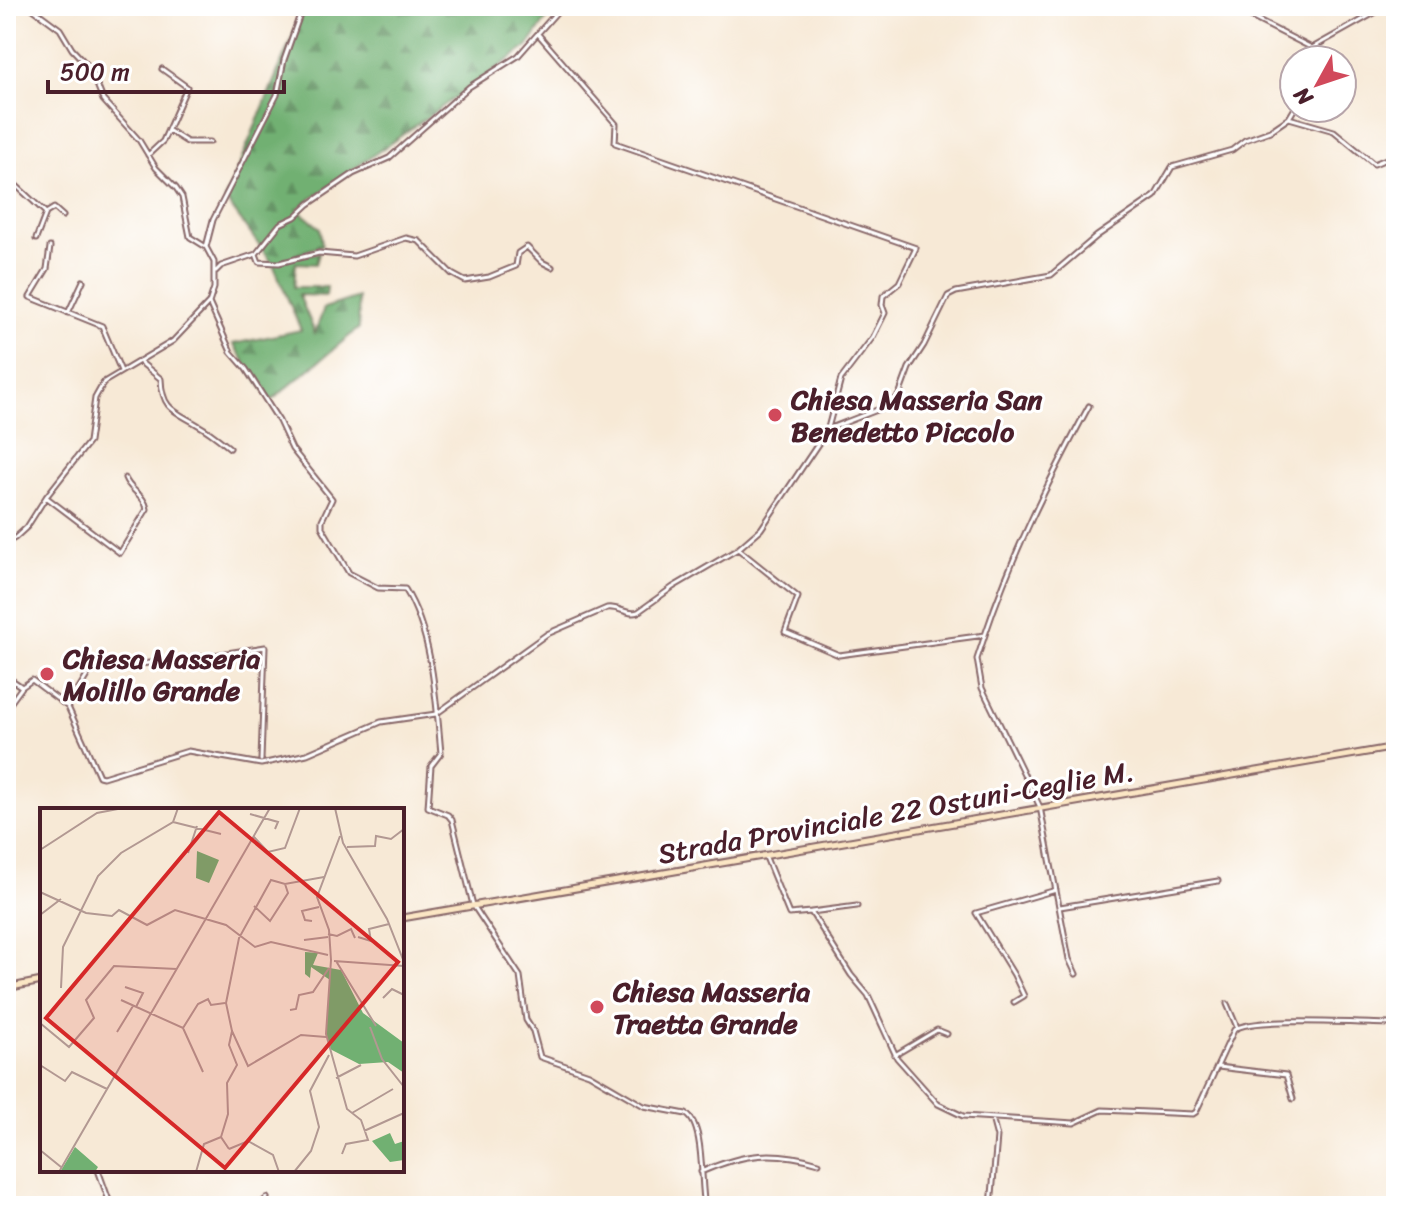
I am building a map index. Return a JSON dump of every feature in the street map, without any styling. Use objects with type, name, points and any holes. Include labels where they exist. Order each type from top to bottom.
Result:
[{"type":"main road","name":"Strada Provinciale 22 Ostuni-Ceglie M.","points":[[404,918],[1396,747]]},
{"type":"main road","points":[[6,988],[40,981]]},
{"type":"street","points":[[6,543],[20,534],[89,442],[95,398],[104,382],[173,341],[209,303],[216,271],[206,247],[190,237],[182,197],[139,140],[103,100],[91,69],[72,49],[60,29],[29,6]]},
{"type":"street","points":[[206,247],[213,220],[277,95],[284,60],[303,6]]},
{"type":"street","points":[[216,271],[221,266],[256,254],[280,224],[295,217],[353,174],[389,158],[469,87],[518,56],[562,6]]},
{"type":"street","points":[[1229,6],[1304,44]]},
{"type":"street","points":[[1319,44],[1387,6]]},
{"type":"street","points":[[6,709],[22,687],[32,680],[68,707],[99,776],[103,777],[188,751],[261,764],[307,754],[381,722],[436,714],[547,634],[607,608],[634,614],[738,549],[761,529],[828,429],[841,379],[873,337],[885,313],[883,296],[899,283],[916,248],[615,143],[616,124],[538,34]]},
{"type":"street","points":[[148,155],[157,148],[168,130],[187,87],[162,69]]},
{"type":"street","points":[[828,429],[890,405],[899,395],[909,368],[948,296],[1051,275],[1097,236],[1155,196],[1172,167],[1232,150],[1245,140],[1280,124]]},
{"type":"street","points":[[1310,124],[1334,131],[1374,164],[1396,155]]},
{"type":"street","points":[[168,130],[187,142],[210,142]]},
{"type":"street","points":[[6,176],[46,213]]},
{"type":"street","points":[[36,239],[46,213],[54,208],[63,216]]},
{"type":"street","points":[[256,254],[259,262],[273,264],[319,253],[354,256],[406,238],[419,241],[452,274],[465,281],[489,277],[516,266],[518,253],[527,247],[552,267]]},
{"type":"street","points":[[50,247],[47,269],[30,297],[102,326],[121,371]]},
{"type":"street","points":[[68,313],[83,281]]},
{"type":"street","points":[[209,303],[231,352],[246,369],[279,421],[292,449],[332,499],[322,527],[346,569],[378,588],[400,587],[407,592],[419,619],[431,670],[441,753],[431,766],[428,807],[448,815],[452,820],[473,905],[520,976],[526,1020],[533,1031],[540,1057],[589,1074],[644,1106],[691,1117],[698,1132],[705,1206]]},
{"type":"street","points":[[139,361],[161,379],[164,401],[180,416],[197,424],[230,448]]},
{"type":"street","points":[[1076,974],[1069,959],[1040,807],[982,688],[977,659],[1009,565],[1044,489],[1089,406]]},
{"type":"street","points":[[46,497],[120,553],[147,509],[145,500],[125,478]]},
{"type":"street","points":[[738,549],[798,597],[785,632],[839,655],[985,635]]},
{"type":"street","points":[[68,707],[95,668],[183,660],[265,647],[261,760]]},
{"type":"street","points":[[6,676],[22,687]]},
{"type":"street","points":[[765,855],[789,914],[857,906]]},
{"type":"street","points":[[1060,907],[1218,881]]},
{"type":"street","points":[[1014,1002],[1024,996],[976,913],[1056,890]]},
{"type":"street","points":[[811,912],[851,975],[868,995],[895,1055],[938,1104],[963,1116],[1074,1123],[1102,1110],[1193,1114],[1237,1027],[1227,1004]]},
{"type":"street","points":[[1237,1027],[1272,1022],[1396,1024]]},
{"type":"street","points":[[895,1055],[937,1030],[947,1034]]},
{"type":"street","points":[[1218,1067],[1286,1075],[1293,1099]]},
{"type":"street","points":[[991,1206],[997,1137],[992,1118]]},
{"type":"street","points":[[701,1172],[735,1158],[764,1154],[785,1154],[819,1163]]},
{"type":"street","points":[[99,1172],[111,1206]]},
{"type":"street","points":[[258,1206],[267,1198]]},
{"type":"green space","points":[[305,6],[556,6],[527,47],[297,209],[320,228],[322,245],[295,255],[319,253],[316,264],[296,263],[294,287],[327,287],[326,296],[299,295],[315,333],[324,308],[358,297],[359,328],[271,401],[233,344],[301,330],[273,264],[225,199]]},
{"type":"place","name":"Chiesa Masseria San Benedetto Piccolo","points":[[775,415]]},
{"type":"place","name":"Chiesa Masseria Molillo Grande","points":[[47,674]]},
{"type":"place","name":"Chiesa Masseria Traetta Grande","points":[[597,1007]]}]
